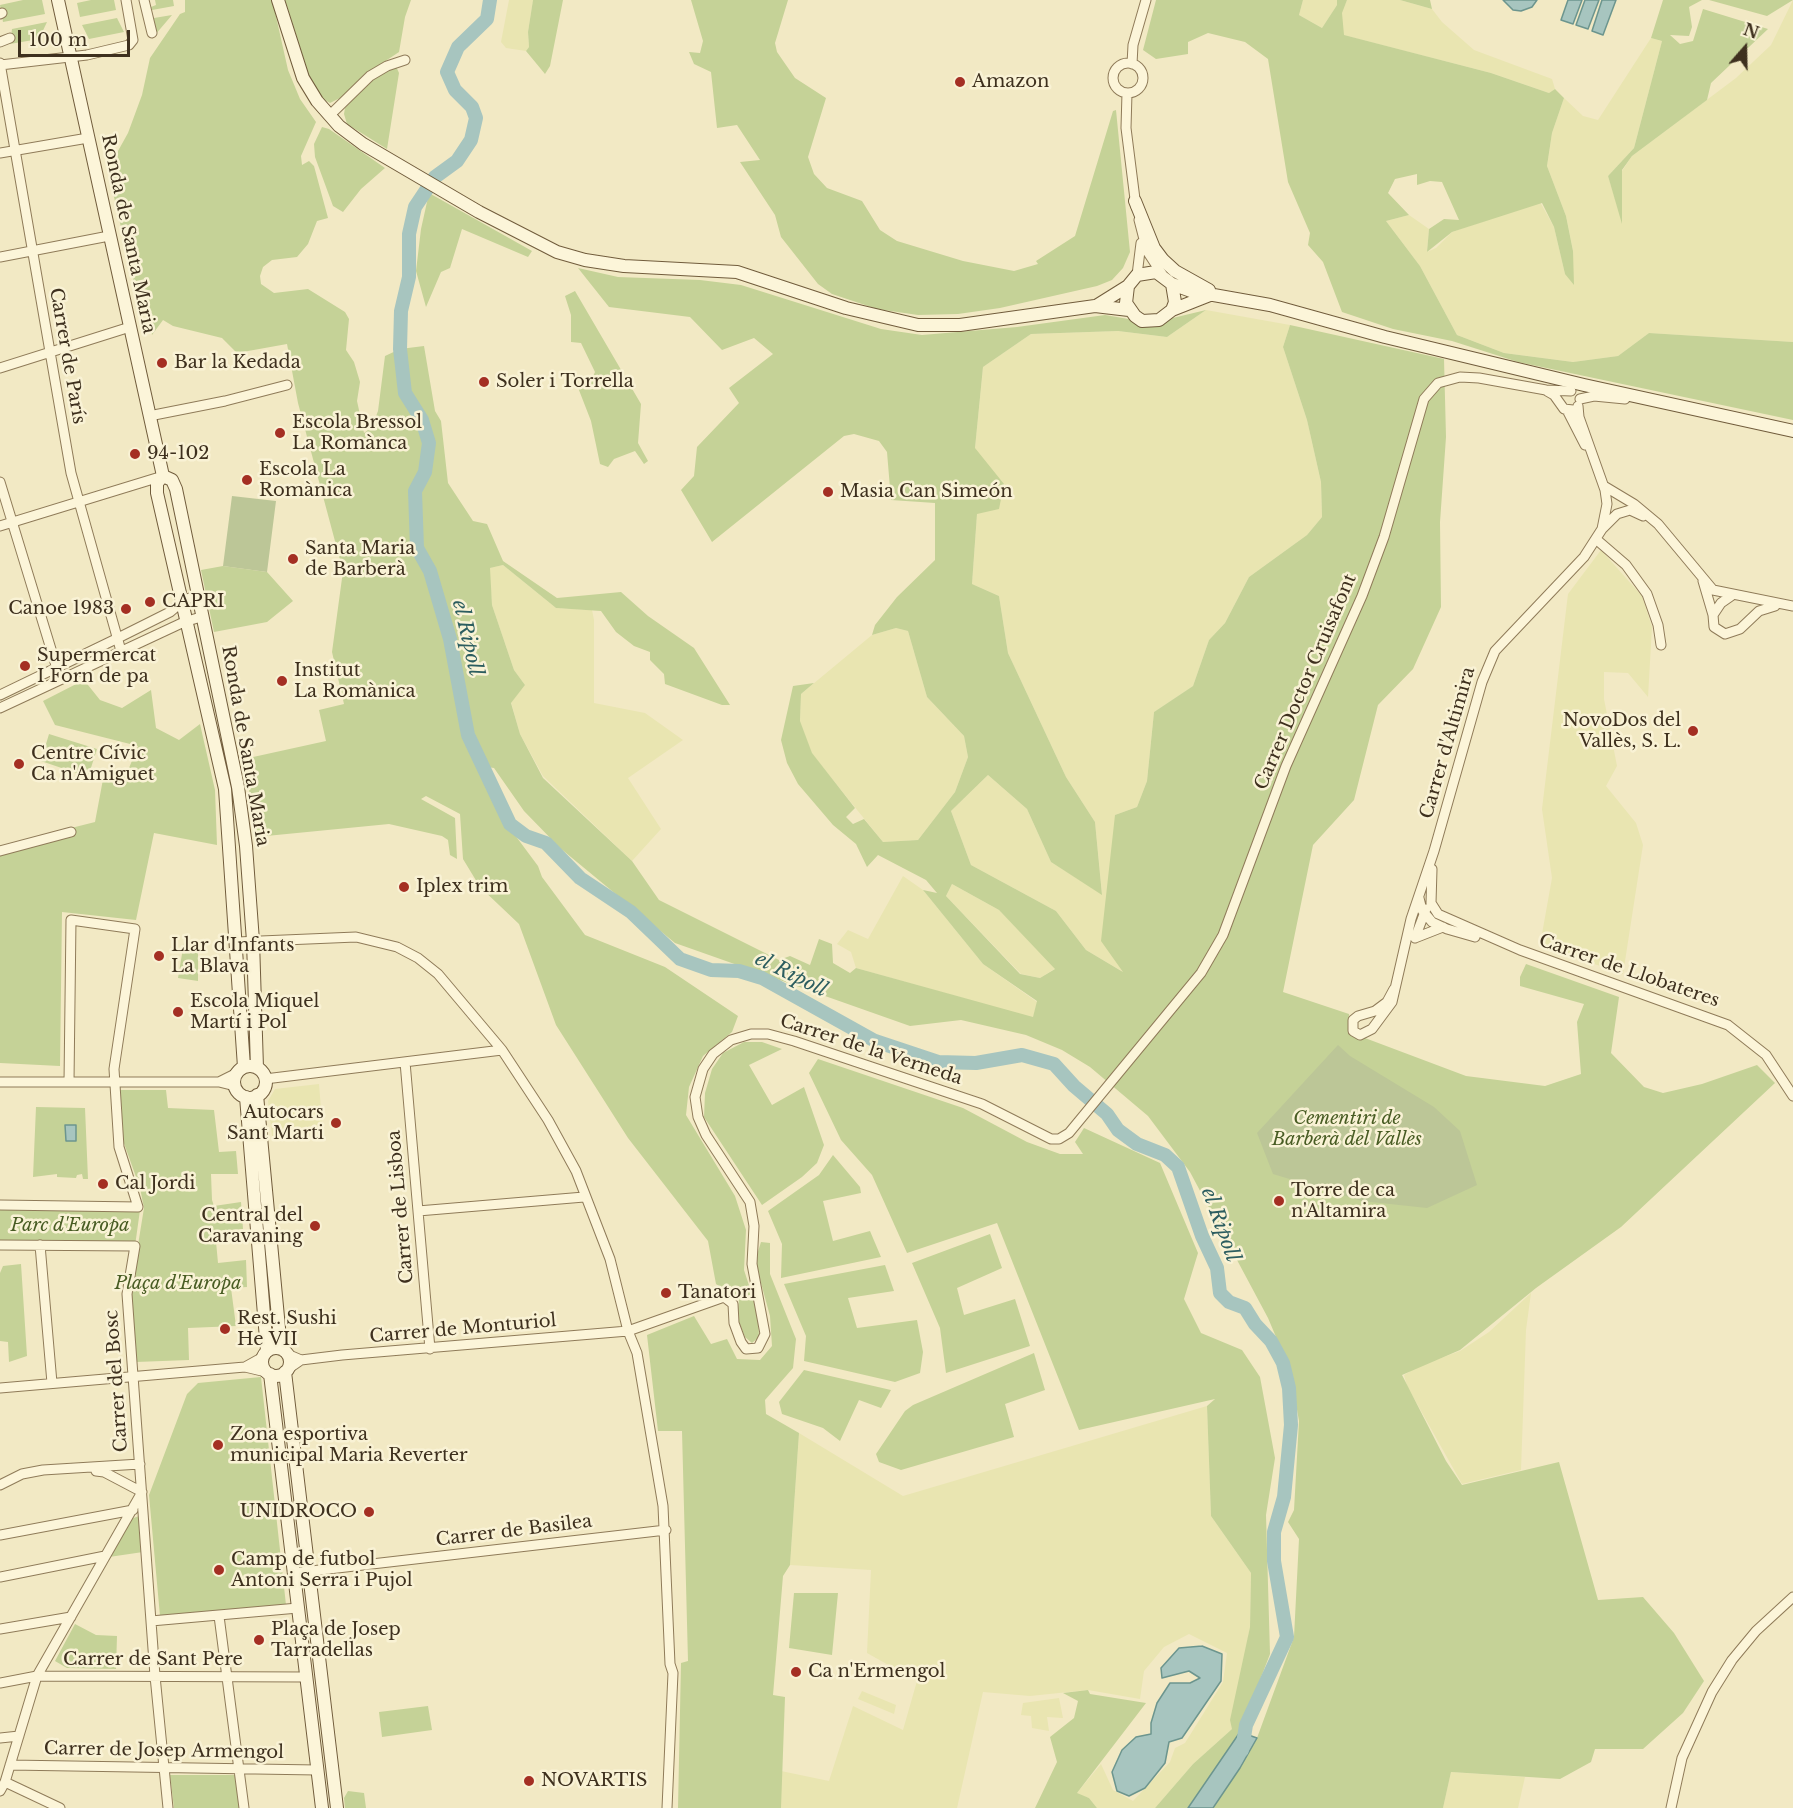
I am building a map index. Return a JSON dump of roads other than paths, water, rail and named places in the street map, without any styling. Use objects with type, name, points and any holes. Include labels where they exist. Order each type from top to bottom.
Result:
[{"type":"street","name":"Ronda de Santa Maria","points":[[58,0],[163,476]]},
{"type":"street","points":[[0,64],[70,56],[129,45],[133,40],[126,0]]},
{"type":"street","points":[[144,0],[152,33]]},
{"type":"street","points":[[278,0],[303,78],[329,116],[363,144],[479,212],[549,248],[585,260],[624,266],[737,273],[846,309],[905,323],[960,325],[1095,306],[1130,310]]},
{"type":"street","points":[[1132,64],[1133,45],[1146,0]]},
{"type":"street","points":[[0,42],[10,38]]},
{"type":"street","points":[[329,116],[370,76],[405,60]]},
{"type":"street","name":"Carrer de París","points":[[0,64],[31,252],[79,503],[121,651]]},
{"type":"street","points":[[1132,64],[1140,70],[1142,82],[1135,91],[1127,93],[1118,90],[1113,78],[1119,66],[1132,64]]},
{"type":"street","points":[[1095,306],[1128,286],[1137,275],[1141,262],[1141,235],[1126,128],[1127,93]]},
{"type":"street","points":[[0,153],[88,138]]},
{"type":"street","points":[[1135,201],[1154,248],[1163,260],[1175,271],[1215,295]]},
{"type":"street","points":[[1141,235],[1152,262],[1172,284],[1270,305],[1427,347],[1793,431]]},
{"type":"street","points":[[0,257],[109,236]]},
{"type":"street","points":[[1137,275],[1147,272],[1161,274]]},
{"type":"street","points":[[1128,286],[1126,295],[1130,310],[1135,316],[1151,322],[1166,316],[1172,310],[1175,302],[1172,284]]},
{"type":"street","points":[[1172,310],[1215,295]]},
{"type":"street","points":[[0,368],[130,327]]},
{"type":"street","name":"Carrer Doctor Cruisafont","points":[[1117,1073],[1201,973],[1223,935],[1286,766],[1362,596],[1384,537],[1424,399],[1438,382],[1460,377],[1479,378],[1546,390],[1571,391]]},
{"type":"street","points":[[149,416],[225,401],[287,385]]},
{"type":"street","points":[[1546,390],[1564,407],[1573,410],[1579,403],[1593,396],[1674,405]]},
{"type":"street","points":[[1564,407],[1562,395],[1571,391],[1577,394],[1579,403]]},
{"type":"street","name":"Carrer d'Altimira","points":[[1427,914],[1419,898],[1482,682],[1495,651],[1597,540],[1602,529],[1607,504],[1604,486],[1579,417],[1579,403]]},
{"type":"street","name":"Carrer d'Altimira","points":[[1564,407],[1598,467]]},
{"type":"street","name":"Ronda de Santa Maria","points":[[163,476],[172,480],[176,489],[196,596],[238,788],[246,846],[253,941],[243,1073]]},
{"type":"street","name":"Ronda de Santa Maria","points":[[163,476],[157,483],[157,493],[182,602],[184,622],[225,789],[237,942],[243,1073]]},
{"type":"street","points":[[0,526],[163,476]]},
{"type":"street","points":[[0,482],[61,679]]},
{"type":"street","points":[[1604,486],[1658,524],[1703,581],[1713,590],[1731,596],[1788,605]]},
{"type":"street","points":[[1607,504],[1615,501],[1632,507]]},
{"type":"street","points":[[1602,529],[1617,514],[1632,507]]},
{"type":"street","points":[[1597,540],[1626,565],[1647,594],[1659,625],[1661,645]]},
{"type":"street","points":[[1703,581],[1713,615],[1714,627],[1725,634],[1740,630],[1759,611],[1788,605]]},
{"type":"street","points":[[0,695],[168,613],[182,602],[196,596]]},
{"type":"street","points":[[1713,615],[1721,603],[1731,596]]},
{"type":"street","points":[[0,708],[184,622],[201,617]]},
{"type":"street","points":[[0,851],[71,831]]},
{"type":"street","name":"Carrer d'Altimira","points":[[1415,938],[1431,903],[1434,852]]},
{"type":"street","name":"Carrer d'Altimira","points":[[1394,989],[1386,1002],[1374,1011],[1357,1017],[1351,1025],[1353,1031],[1360,1035],[1366,1033],[1387,1012],[1394,989],[1407,945],[1408,931],[1427,914]]},
{"type":"street","name":"Carrer de Llobateres","points":[[1427,914],[1443,927],[1495,940]]},
{"type":"street","name":"Carrer de Llobateres","points":[[1427,914],[1728,1025],[1766,1055],[1793,1096]]},
{"type":"street","points":[[0,1205],[138,1207],[118,1147],[114,1082],[135,929],[71,920],[69,1082]]},
{"type":"street","name":"Carrer d'Altimira","points":[[1407,945],[1415,938],[1443,927]]},
{"type":"street","points":[[237,942],[356,936],[397,946],[418,958],[438,974],[502,1050],[548,1120],[576,1171],[584,1197],[610,1259],[628,1331],[639,1364],[666,1530],[670,1664],[673,1673],[667,1808]]},
{"type":"street","name":"Carrer de la Verneda","points":[[628,1331],[723,1296],[733,1304],[734,1323],[746,1349],[758,1348],[765,1334],[752,1264],[753,1226],[750,1202],[706,1135],[698,1117],[695,1097],[703,1068],[713,1054],[731,1040],[751,1034],[768,1034],[794,1041],[982,1104],[1051,1139],[1059,1138],[1069,1132],[1117,1073]]},
{"type":"street","points":[[0,1082],[219,1082],[243,1073],[265,1079],[502,1050]]},
{"type":"street","name":"Carrer de Lisboa","points":[[405,1062],[430,1348]]},
{"type":"street","points":[[243,1073],[238,1092],[251,1096]]},
{"type":"street","points":[[251,1096],[264,1087],[265,1079]]},
{"type":"street","points":[[251,1096],[284,1352],[337,1808]]},
{"type":"street","points":[[251,1096],[265,1354],[262,1364],[268,1373],[322,1808]]},
{"type":"street","points":[[418,1210],[584,1197]]},
{"type":"street","points":[[0,1245],[40,1245],[52,1383]]},
{"type":"street","name":"Carrer del Bosc","points":[[40,1245],[135,1246],[127,1282],[155,1676],[168,1808]]},
{"type":"street","name":"Carrer de Monturiol","points":[[286,1371],[302,1360],[628,1331]]},
{"type":"street","points":[[244,1367],[265,1354],[284,1352]]},
{"type":"street","name":"Carrer de Monturiol","points":[[284,1352],[302,1360]]},
{"type":"street","points":[[0,1388],[244,1367],[268,1373],[286,1371]]},
{"type":"street","points":[[0,1485],[22,1474],[140,1464]]},
{"type":"street","points":[[60,1808],[28,1794],[2,1789],[38,1676],[142,1492],[104,1472],[61,1469]]},
{"type":"street","points":[[0,1535],[143,1509]]},
{"type":"street","name":"Carrer de Basilea","points":[[294,1573],[666,1530]]},
{"type":"street","points":[[0,1577],[105,1556]]},
{"type":"street","points":[[1671,1808],[1682,1758],[1712,1692],[1732,1660],[1756,1631],[1793,1597]]},
{"type":"street","points":[[151,1621],[298,1608]]},
{"type":"street","points":[[219,1616],[244,1808]]},
{"type":"street","points":[[0,1629],[71,1617]]},
{"type":"street","name":"Carrer de Sant Pere","points":[[0,1683],[38,1676],[306,1677]]},
{"type":"street","points":[[0,1738],[19,1736]]},
{"type":"street","name":"Carrer de Josep Armengol","points":[[10,1765],[317,1770]]},
{"type":"street","points":[[28,1794],[30,1808]]},
{"type":"water","points":[[1503,0],[1537,0],[1532,7],[1521,11],[1513,10]]},
{"type":"water","points":[[1568,0],[1582,0],[1573,24],[1561,20]]},
{"type":"water","points":[[1585,0],[1599,0],[1588,29],[1576,25]]},
{"type":"water","points":[[1602,0],[1616,0],[1603,35],[1592,31]]},
{"type":"water","points":[[65,1125],[76,1125],[76,1141],[66,1141]]},
{"type":"water","points":[[1202,1646],[1222,1654],[1221,1681],[1182,1738],[1169,1742],[1165,1763],[1145,1788],[1129,1796],[1117,1791],[1112,1772],[1122,1750],[1136,1737],[1151,1734],[1151,1723],[1157,1703],[1170,1683],[1190,1683],[1200,1678],[1189,1671],[1162,1678],[1161,1668],[1179,1648]]},
{"type":"water","points":[[1240,1732],[1257,1738],[1213,1808],[1188,1808]]},
{"type":"waterway","name":"el Ripoll","points":[[490,0],[487,19],[458,47],[447,72],[455,90],[472,107],[476,118],[471,140],[457,161],[435,177],[415,207],[409,234],[409,277],[401,311],[400,349],[405,393],[422,420],[429,443],[425,472],[415,491],[417,548],[430,571],[450,639],[468,735],[510,824],[526,836],[546,843],[580,878],[631,912],[680,959],[711,970],[739,971],[762,978],[875,1041],[938,1062],[976,1063],[1022,1055],[1054,1064],[1074,1086],[1107,1114],[1118,1130],[1137,1144],[1165,1155],[1178,1167],[1202,1236],[1217,1268],[1220,1293],[1229,1302],[1245,1308],[1255,1324],[1271,1341],[1283,1363],[1289,1388],[1291,1425],[1284,1497],[1274,1532],[1274,1561],[1287,1637],[1246,1725],[1242,1750]]},
{"type":"place","name":"Amazon","points":[[960,82]]},
{"type":"place","name":"Bar la Kedada","points":[[162,363]]},
{"type":"place","name":"Soler i Torrella","points":[[484,382]]},
{"type":"place","name":"Escola Bressol La Romànca","points":[[280,433]]},
{"type":"place","name":"94-102","points":[[135,454]]},
{"type":"place","name":"Escola La Romànica","points":[[247,480]]},
{"type":"place","name":"Masia Can Simeón","points":[[828,492]]},
{"type":"place","name":"Santa Maria de Barberà","points":[[293,559]]},
{"type":"place","name":"CAPRI","points":[[150,602]]},
{"type":"place","name":"Canoe 1983","points":[[126,609]]},
{"type":"place","name":"Supermercat I Forn de pa","points":[[25,666]]},
{"type":"place","name":"Institut La Romànica","points":[[282,681]]},
{"type":"place","name":"NovoDos del Vallès, S. L.","points":[[1693,731]]},
{"type":"place","name":"Centre Cívic Ca n'Amiguet","points":[[19,764]]},
{"type":"place","name":"Iplex trim","points":[[404,887]]},
{"type":"place","name":"Llar d'Infants La Blava","points":[[159,956]]},
{"type":"place","name":"Escola Miquel Martí i Pol","points":[[178,1012]]},
{"type":"place","name":"Autocars Sant Marti","points":[[336,1123]]},
{"type":"place","name":"Cal Jordi","points":[[103,1184]]},
{"type":"place","name":"Torre de ca n'Altamira","points":[[1279,1201]]},
{"type":"place","name":"Central del Caravaning","points":[[315,1226]]},
{"type":"place","name":"Tanatori","points":[[666,1293]]},
{"type":"place","name":"Rest. Sushi He VII","points":[[225,1329]]},
{"type":"place","name":"Zona esportiva municipal Maria Reverter","points":[[218,1445]]},
{"type":"place","name":"UNIDROCO","points":[[369,1512]]},
{"type":"place","name":"Camp de futbol Antoni Serra i Pujol","points":[[219,1570]]},
{"type":"place","name":"Plaça de Josep Tarradellas","points":[[259,1640]]},
{"type":"place","name":"Ca n'Ermengol","points":[[796,1672]]},
{"type":"place","name":"NOVARTIS","points":[[529,1781]]},
{"type":"park label","name":"Cementiri de Barberà del Vallès","points":[[1347,1129]]},
{"type":"park label","name":"Parc d'Europa","points":[[70,1226]]},
{"type":"park label","name":"Plaça d'Europa","points":[[178,1284]]}]
